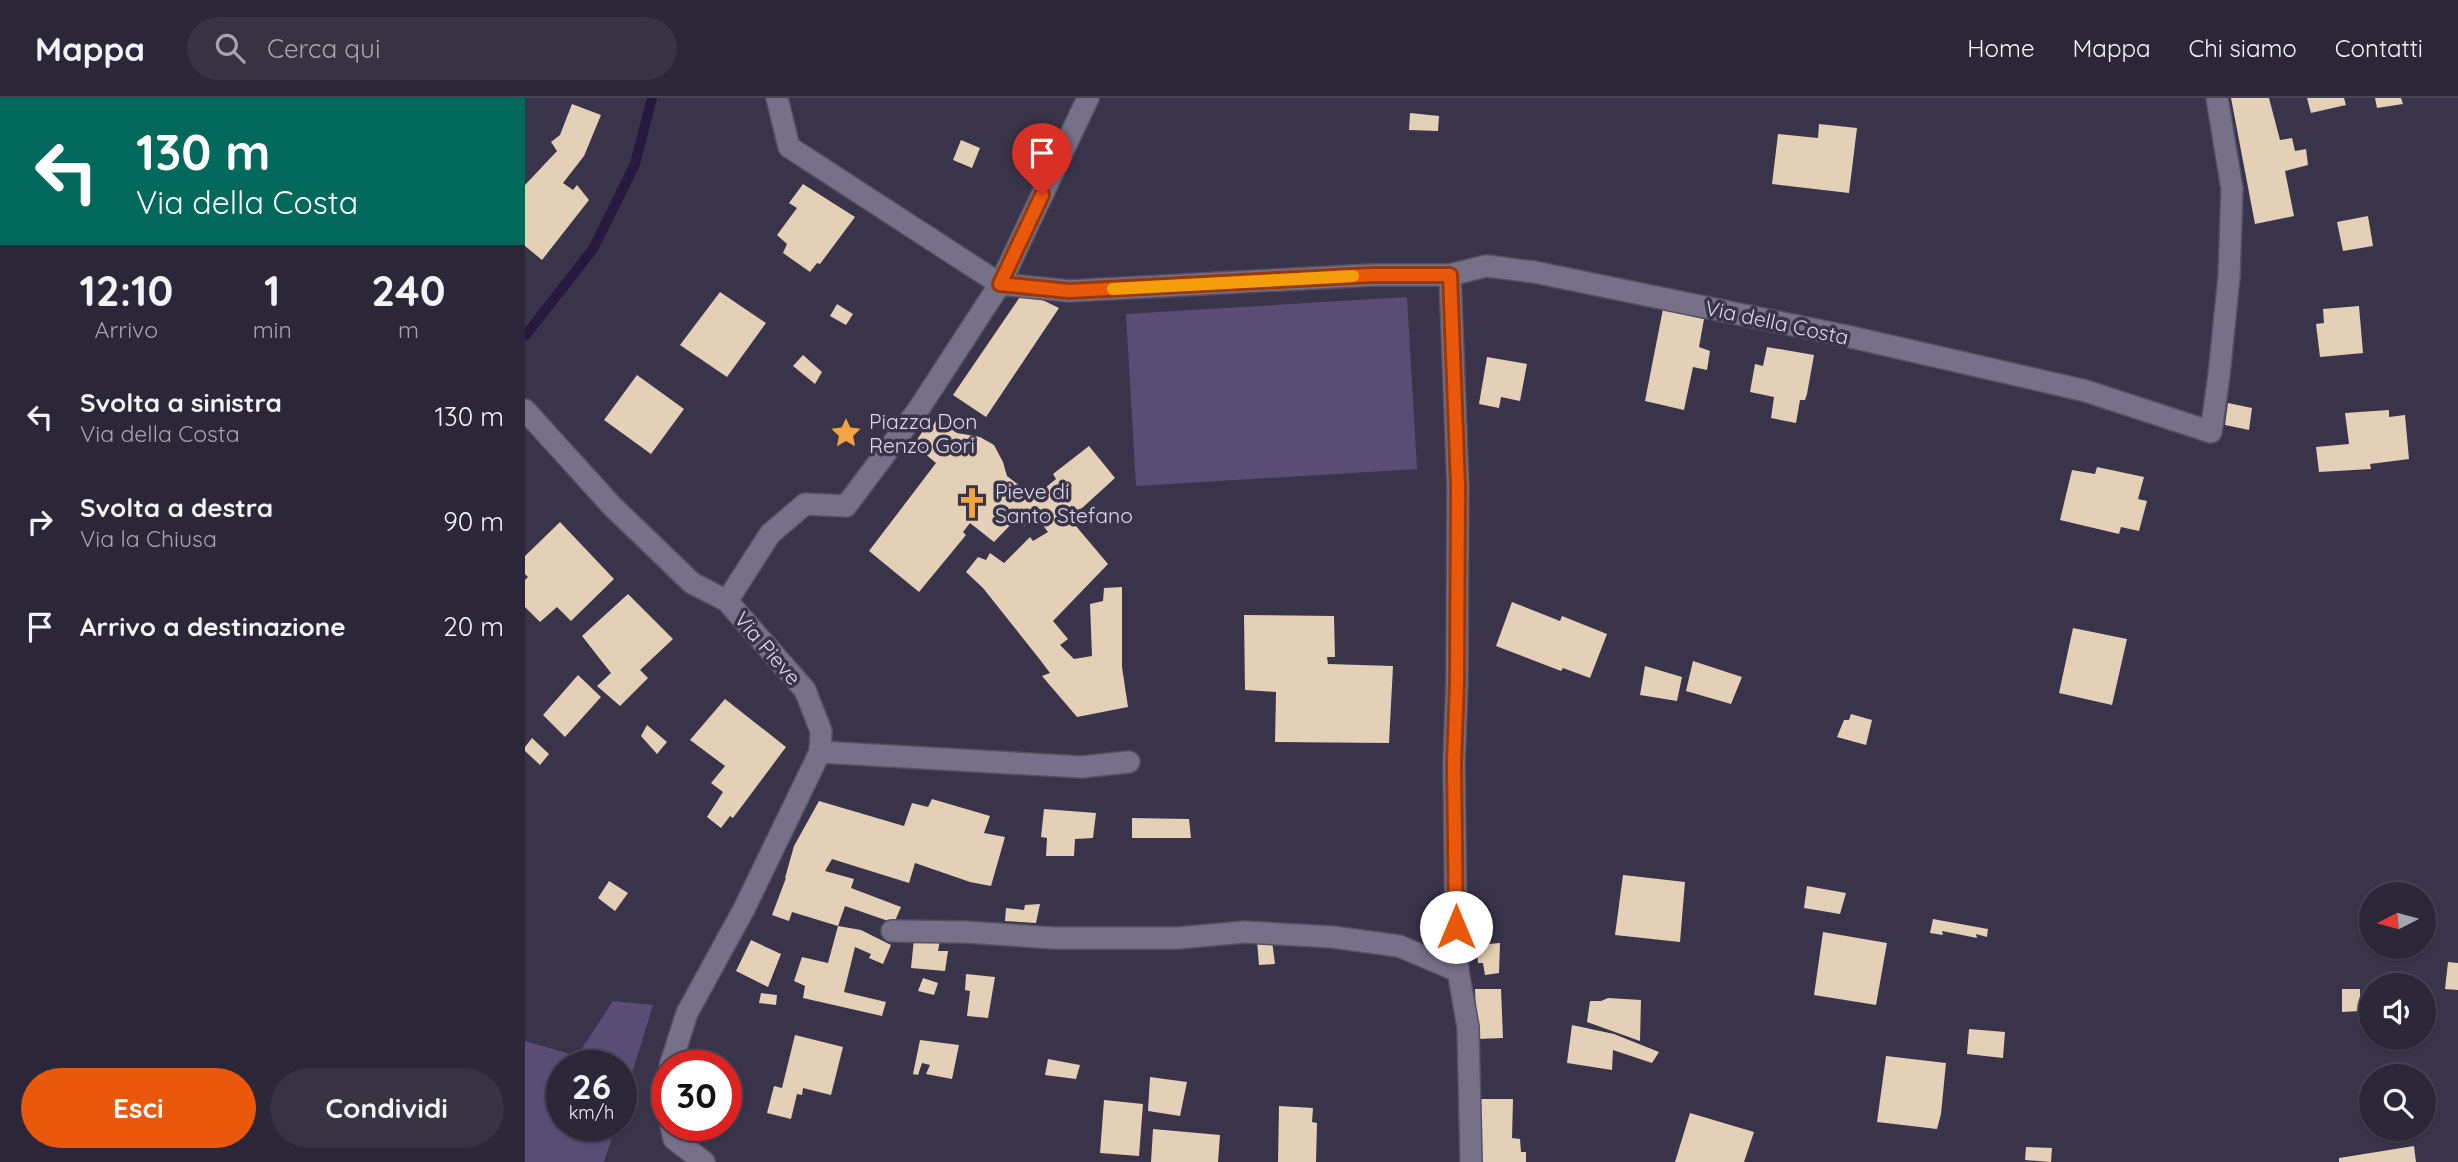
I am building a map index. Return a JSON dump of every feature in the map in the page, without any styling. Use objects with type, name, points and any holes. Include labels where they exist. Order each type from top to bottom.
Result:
[{"type":"street","points":[[778,98],[789,147],[1000,284]]},
{"type":"street","points":[[727,601],[770,534],[805,504],[846,506],[918,410],[1000,284],[1088,98]]},
{"type":"street","name":"Via della Costa","points":[[1000,284],[1069,291],[1372,275],[1450,275],[1486,266],[1534,272],[1838,335],[2086,391],[2211,432],[2220,374],[2229,277],[2232,190],[2217,98]]},
{"type":"street","points":[[1450,275],[1458,497],[1454,763],[1458,971],[1468,1027],[1471,1162]]},
{"type":"street","name":"Via Pieve","points":[[525,410],[612,506],[692,583],[727,601],[805,690],[821,731],[820,752]]},
{"type":"street","points":[[675,1050],[687,1013],[744,909],[820,752],[1081,767],[1129,762]]},
{"type":"street","points":[[892,931],[967,932],[1053,938],[1178,938],[1244,932],[1332,937],[1399,946],[1458,971]]},
{"type":"street","points":[[677,1141],[703,1162]]},
{"type":"shaded area","points":[[1407,297],[1417,469],[1136,486],[1126,314]]},
{"type":"shaded area","points":[[613,1001],[653,1005],[637,1057],[637,1050],[581,1050]]},
{"type":"shaded area","points":[[525,1041],[556,1050],[546,1050],[546,1141],[611,1141],[604,1162],[525,1162]]},
{"type":"building","points":[[2231,98],[2269,98],[2280,140],[2292,138],[2295,151],[2306,149],[2308,165],[2285,171],[2294,216],[2255,224]]},
{"type":"building","points":[[2307,98],[2344,98],[2346,105],[2311,113]]},
{"type":"building","points":[[2375,98],[2401,98],[2403,104],[2377,108]]},
{"type":"building","points":[[572,104],[601,115],[584,156],[563,183],[573,190],[577,185],[589,200],[542,260],[525,246],[525,185],[557,151],[551,142],[560,135]]},
{"type":"building","points":[[1410,113],[1439,116],[1438,131],[1409,130]]},
{"type":"building","points":[[1819,124],[1857,128],[1849,193],[1772,184],[1778,134],[1818,138]]},
{"type":"building","points":[[961,140],[980,148],[972,168],[953,160]]},
{"type":"building","points":[[803,184],[855,217],[820,264],[817,263],[810,272],[783,253],[787,244],[777,235],[797,208],[789,203]]},
{"type":"building","points":[[2368,216],[2373,246],[2343,251],[2337,222]]},
{"type":"building","points":[[1024,291],[1059,308],[986,417],[953,395]]},
{"type":"building","points":[[720,292],[766,323],[727,377],[680,345]]},
{"type":"building","points":[[837,304],[853,314],[846,325],[830,316]]},
{"type":"building","points":[[2359,306],[2363,353],[2320,357],[2316,324],[2324,323],[2323,309]]},
{"type":"building","points":[[1663,309],[1704,319],[1699,347],[1710,351],[1707,370],[1693,367],[1684,410],[1645,401]]},
{"type":"building","points":[[1767,347],[1814,355],[1807,394],[1805,400],[1800,400],[1796,423],[1771,418],[1774,397],[1750,392],[1755,364],[1763,366]]},
{"type":"building","points":[[803,355],[822,372],[815,384],[793,366]]},
{"type":"building","points":[[1487,357],[1527,364],[1520,401],[1501,397],[1499,408],[1479,404]]},
{"type":"building","points":[[637,375],[684,409],[651,454],[604,420]]},
{"type":"building","points":[[2228,403],[2252,408],[2249,430],[2225,425]]},
{"type":"building","points":[[2389,410],[2389,417],[2405,415],[2409,459],[2370,464],[2371,469],[2319,472],[2316,447],[2349,444],[2345,413]]},
{"type":"building","points":[[937,419],[957,433],[980,437],[994,445],[1007,476],[1034,497],[1056,479],[1053,474],[1089,446],[1115,478],[1070,519],[1108,564],[1053,621],[1068,639],[1060,645],[1074,659],[1092,656],[1090,604],[1103,601],[1104,588],[1122,587],[1122,667],[1128,707],[1077,717],[1042,676],[1050,673],[1041,661],[983,588],[966,572],[978,557],[986,560],[990,553],[1004,563],[1030,537],[1033,541],[1048,532],[1036,516],[1024,526],[1016,519],[994,542],[970,523],[963,532],[966,535],[919,592],[869,551],[936,463],[917,447],[916,441],[923,431],[930,430]]},
{"type":"building","points":[[2097,467],[2144,477],[2138,499],[2147,501],[2139,531],[2121,527],[2119,534],[2060,520],[2072,470],[2095,474]]},
{"type":"building","points":[[560,522],[614,579],[571,621],[557,607],[540,622],[525,607],[525,580],[528,577],[525,574],[525,556]]},
{"type":"building","points":[[628,594],[673,639],[640,670],[648,678],[620,706],[597,686],[611,673],[582,636]]},
{"type":"building","points":[[1512,602],[1560,621],[1562,616],[1607,634],[1590,678],[1563,668],[1561,671],[1496,646]]},
{"type":"building","points":[[1244,615],[1334,616],[1335,657],[1327,657],[1328,664],[1393,666],[1389,743],[1275,742],[1276,692],[1245,690]]},
{"type":"building","points":[[2073,628],[2127,639],[2112,705],[2059,693]]},
{"type":"building","points":[[1693,661],[1742,677],[1731,704],[1686,691]]},
{"type":"building","points":[[1645,666],[1682,677],[1677,701],[1640,695]]},
{"type":"building","points":[[578,675],[601,697],[565,737],[543,715]]},
{"type":"building","points":[[725,699],[786,747],[733,818],[730,816],[721,828],[707,817],[723,792],[711,783],[725,766],[690,740]]},
{"type":"building","points":[[1851,714],[1872,720],[1866,745],[1837,737],[1844,720],[1849,720]]},
{"type":"building","points":[[647,725],[667,742],[657,754],[641,736]]},
{"type":"building","points":[[532,738],[549,754],[540,765],[525,751]]},
{"type":"building","points":[[932,799],[990,816],[984,833],[1005,837],[991,886],[970,882],[915,863],[909,883],[832,859],[825,871],[854,879],[851,888],[901,907],[894,923],[845,906],[838,926],[792,912],[789,921],[772,915],[794,846],[819,801],[904,826],[912,803],[928,807]]},
{"type":"building","points":[[1044,809],[1096,813],[1093,838],[1075,839],[1074,856],[1046,856],[1047,838],[1041,837]]},
{"type":"building","points":[[1132,818],[1189,819],[1191,838],[1132,838]]},
{"type":"building","points":[[1623,875],[1685,882],[1680,942],[1615,935]]},
{"type":"building","points":[[609,881],[628,893],[615,911],[598,898]]},
{"type":"building","points":[[1807,886],[1846,893],[1840,914],[1804,908]]},
{"type":"building","points":[[1040,904],[1036,923],[1005,921],[1006,908],[1024,910],[1025,905]]},
{"type":"building","points":[[1933,919],[1988,929],[1987,937],[1976,934],[1977,938],[1942,931],[1943,935],[1930,933]]},
{"type":"building","points":[[838,926],[861,930],[891,945],[883,964],[869,958],[871,954],[855,947],[844,992],[886,1002],[882,1016],[803,998],[805,986],[794,981],[802,957],[828,963]]},
{"type":"building","points":[[1823,932],[1887,943],[1876,1005],[1814,995]]},
{"type":"building","points":[[914,938],[940,940],[938,951],[948,951],[945,971],[911,968]]},
{"type":"building","points":[[751,940],[781,954],[768,987],[736,971]]},
{"type":"building","points":[[1257,941],[1272,941],[1275,964],[1259,965]]},
{"type":"building","points":[[1500,943],[1499,973],[1485,975],[1483,963],[1478,963],[1477,945]]},
{"type":"building","points":[[2448,962],[2458,963],[2458,990],[2445,989]]},
{"type":"building","points":[[966,974],[995,977],[988,1018],[967,1016],[970,991],[965,990]]},
{"type":"building","points":[[923,978],[938,983],[934,995],[918,991]]},
{"type":"building","points":[[1475,989],[1501,989],[1503,1038],[1477,1039]]},
{"type":"building","points":[[2342,989],[2359,989],[2359,1011],[2342,1012]]},
{"type":"building","points":[[761,993],[777,995],[776,1005],[759,1003]]},
{"type":"building","points":[[1608,998],[1641,1000],[1640,1041],[1587,1022],[1590,1001]]},
{"type":"building","points":[[1572,1025],[1614,1034],[1659,1052],[1652,1063],[1613,1050],[1612,1070],[1567,1063]]},
{"type":"building","points":[[1969,1029],[2005,1032],[2003,1058],[1967,1054]]},
{"type":"building","points":[[795,1035],[843,1047],[831,1095],[803,1088],[802,1095],[797,1094],[791,1119],[767,1113],[774,1086],[782,1088]]},
{"type":"building","points":[[920,1040],[959,1045],[952,1079],[926,1074],[930,1065],[922,1063],[918,1075],[913,1074]]},
{"type":"building","points":[[1886,1056],[1946,1063],[1937,1129],[1877,1122]]},
{"type":"building","points":[[1048,1059],[1080,1065],[1076,1079],[1045,1075]]},
{"type":"building","points":[[1150,1077],[1187,1082],[1180,1116],[1148,1111]]},
{"type":"building","points":[[1479,1099],[1513,1099],[1512,1138],[1520,1139],[1521,1152],[1526,1152],[1526,1162],[1479,1162]]},
{"type":"building","points":[[1104,1100],[1143,1104],[1139,1156],[1100,1153]]},
{"type":"building","points":[[1279,1106],[1313,1108],[1312,1122],[1317,1123],[1316,1162],[1278,1162]]},
{"type":"building","points":[[1690,1113],[1754,1132],[1744,1162],[1675,1162]]},
{"type":"building","points":[[1153,1129],[1220,1135],[1218,1162],[1151,1162]]},
{"type":"building","points":[[2414,1146],[2416,1162],[2339,1162],[2339,1158]]},
{"type":"building","points":[[2026,1147],[2052,1148],[2051,1162],[2025,1160]]},
{"type":"waterway","points":[[525,336],[593,249],[635,164],[652,98]]},
{"type":"slow traffic","points":[[1113,289],[1353,276]]},
{"type":"place","name":"Piazza Don Renzo Gori","points":[[846,433]]},
{"type":"place","name":"Pieve di Santo Stefano","points":[[972,503]]},
{"type":"route","points":[[1042,195],[1000,284],[1069,291],[1372,275],[1450,275],[1458,486],[1454,763],[1456,927]]}]
